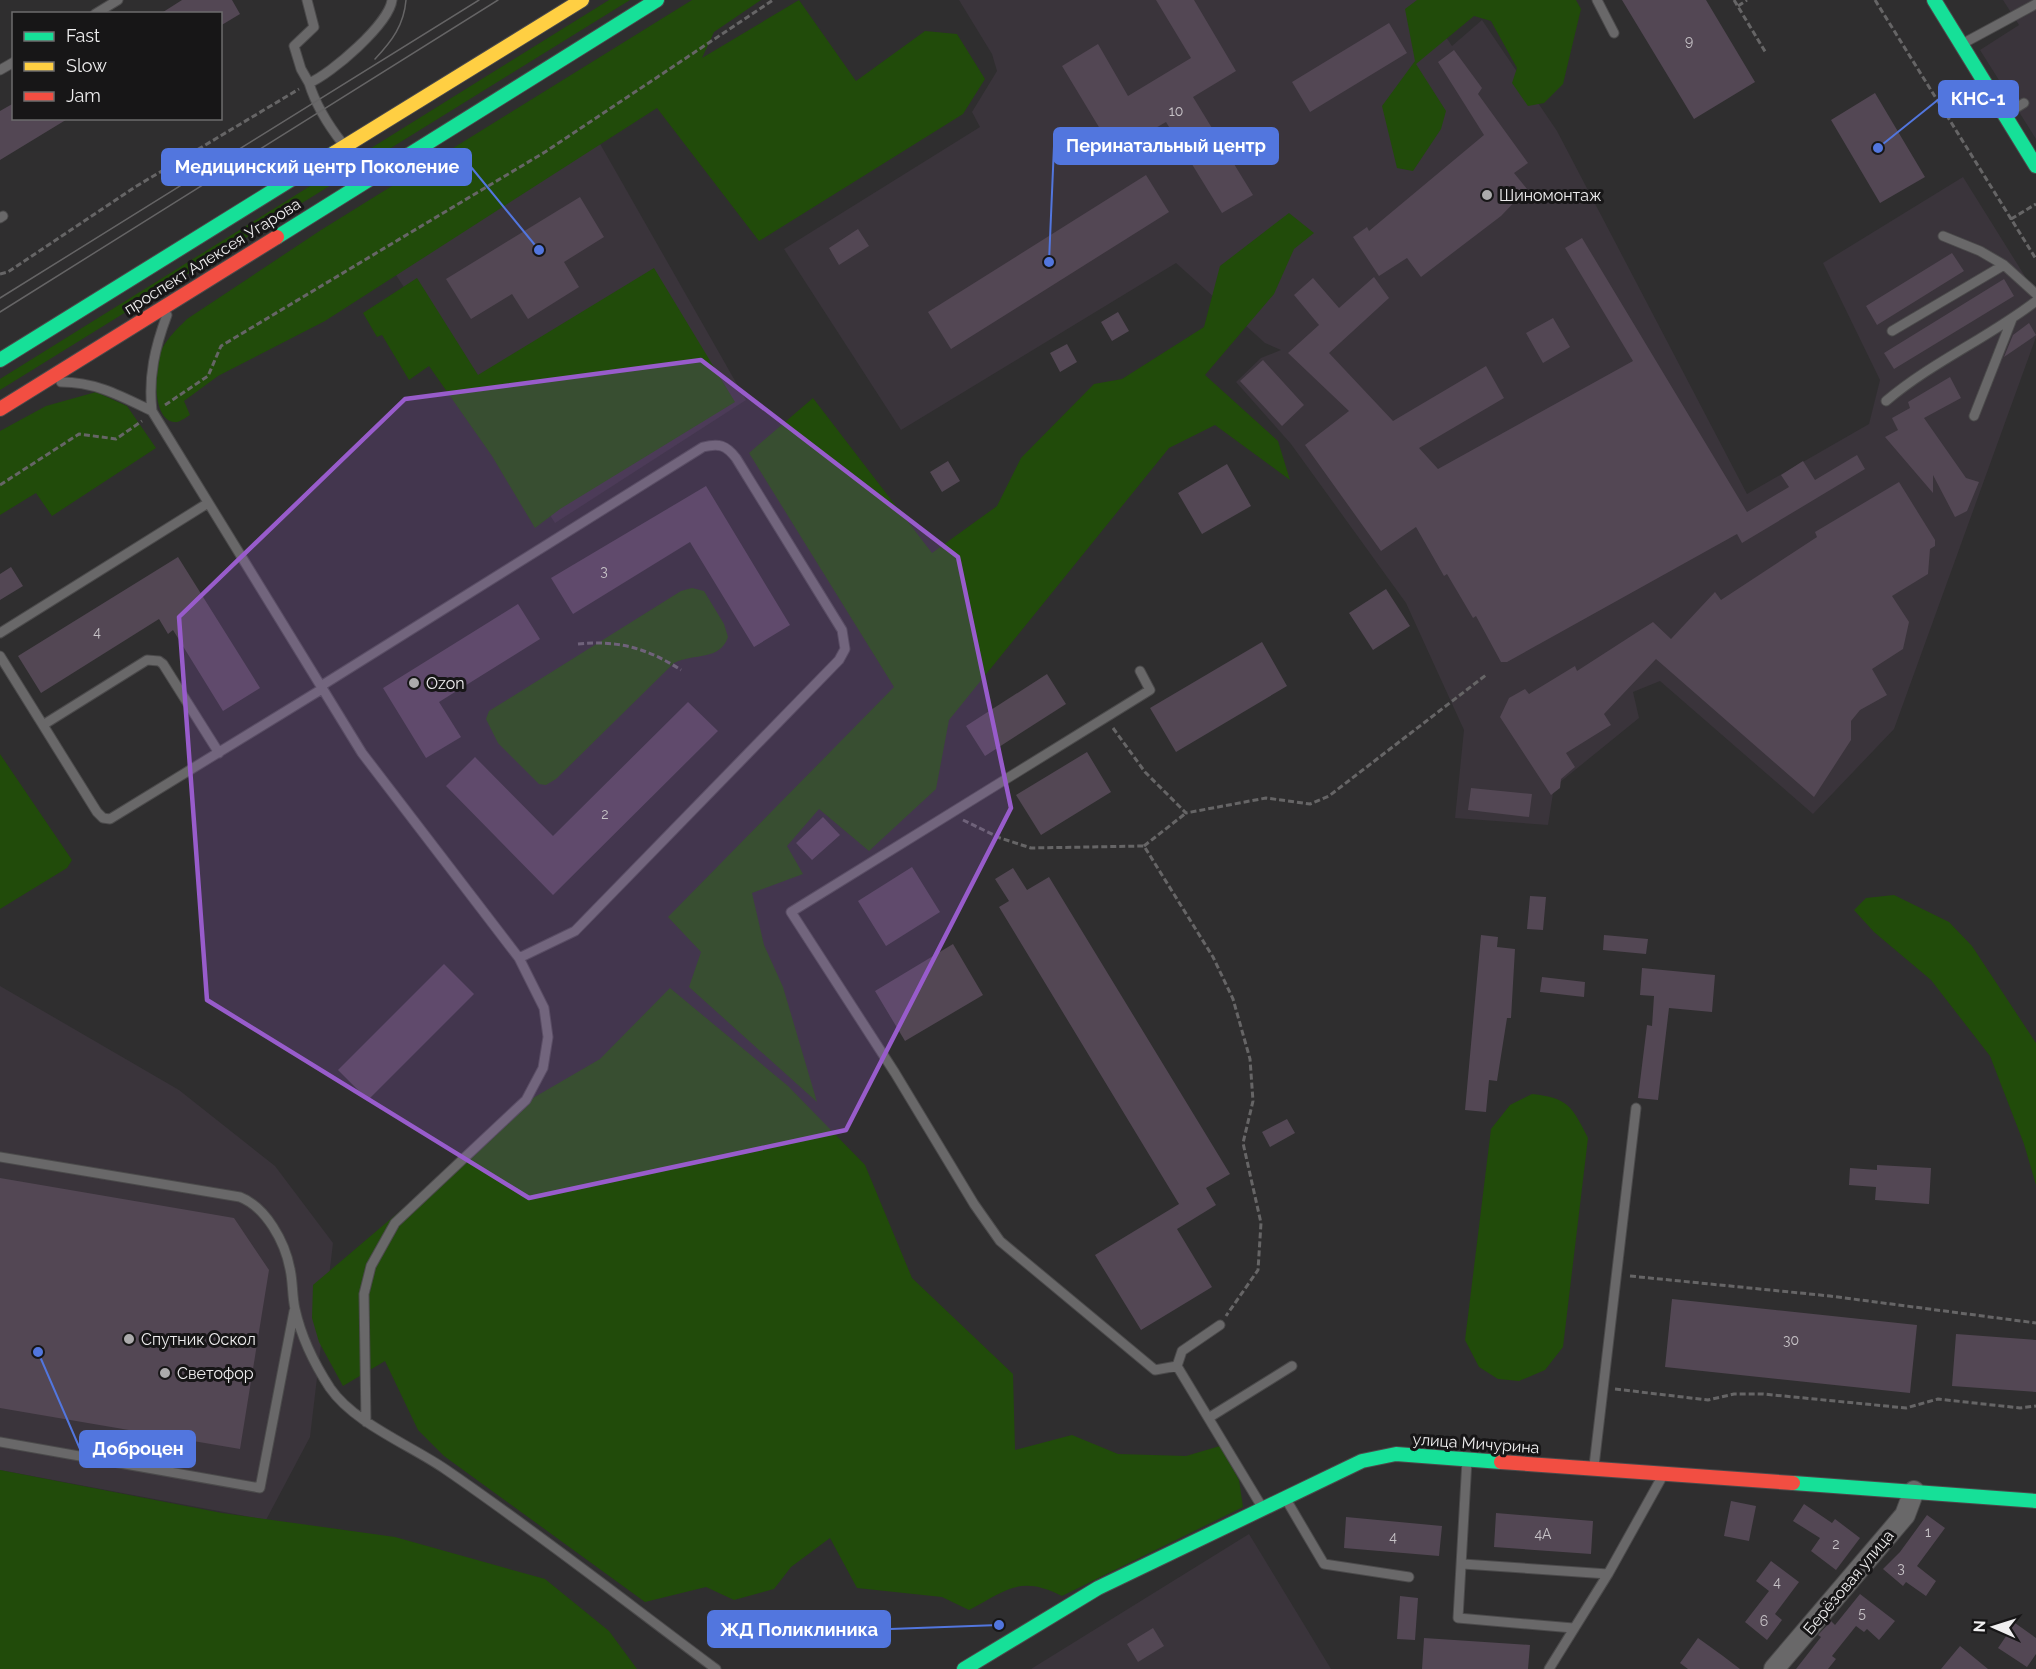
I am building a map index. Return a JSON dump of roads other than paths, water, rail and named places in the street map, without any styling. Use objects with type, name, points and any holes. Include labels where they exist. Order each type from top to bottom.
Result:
[{"type":"main road","name":"проспект Алексея Угарова","points":[[0,360],[582,0]]},
{"type":"main road","name":"проспект Алексея Угарова","points":[[0,409],[657,0]]},
{"type":"main road","points":[[1937,3],[1960,45],[2036,166]]},
{"type":"main road","name":"улица Мичурина","points":[[964,1669],[1098,1588],[1362,1461],[1396,1454],[2036,1501]]},
{"type":"street","name":"Берёзовая улица","points":[[1774,1669],[1905,1515],[1914,1491]]},
{"type":"lane","points":[[98,12],[118,0]]},
{"type":"lane","points":[[307,0],[315,27],[291,47],[327,124],[345,147]]},
{"type":"lane","points":[[309,83],[322,77],[372,34],[391,7],[392,0]]},
{"type":"lane","points":[[1597,0],[1614,33]]},
{"type":"lane","points":[[1960,45],[2036,4]]},
{"type":"lane","points":[[2004,116],[2024,103]]},
{"type":"lane","points":[[1943,236],[1980,251],[2004,265],[2036,294]]},
{"type":"lane","points":[[1892,332],[2004,265]]},
{"type":"lane","points":[[173,300],[152,363],[149,388],[153,412],[322,687],[394,798],[519,958],[544,1008],[548,1036],[543,1068],[526,1100],[395,1223],[371,1266],[364,1294],[366,1422]]},
{"type":"lane","points":[[1886,401],[1910,381],[2012,319],[2036,301]]},
{"type":"lane","points":[[1974,416],[2012,319]]},
{"type":"lane","points":[[38,385],[63,382],[89,383],[107,388],[153,412]]},
{"type":"lane","points":[[0,656],[103,818],[117,817],[703,447],[719,444],[725,446],[736,458],[842,630],[845,649],[839,660],[575,931],[519,958]]},
{"type":"lane","points":[[0,633],[208,503]]},
{"type":"lane","points":[[43,725],[147,660],[154,659],[164,664],[219,753]]},
{"type":"lane","points":[[1140,671],[1150,690],[791,912],[895,1072],[974,1204],[1000,1241],[1155,1370],[1177,1366]]},
{"type":"lane","points":[[1594,1468],[1636,1108]]},
{"type":"lane","points":[[0,1157],[240,1197],[251,1201],[263,1212],[281,1244],[290,1267],[294,1308],[303,1337],[331,1390],[366,1422],[444,1468],[716,1669]]},
{"type":"lane","points":[[0,1442],[260,1488],[294,1308]]},
{"type":"lane","points":[[1177,1366],[1182,1351],[1220,1324]]},
{"type":"lane","points":[[1177,1366],[1264,1509]]},
{"type":"lane","points":[[1210,1417],[1292,1366]]},
{"type":"lane","points":[[1467,1458],[1458,1618],[1574,1628]]},
{"type":"lane","points":[[1550,1669],[1608,1574],[1663,1475]]},
{"type":"lane","points":[[1286,1499],[1324,1564],[1409,1577]]},
{"type":"lane","points":[[1462,1564],[1608,1574]]},
{"type":"tram line","points":[[375,59],[396,32],[403,17],[406,0]]},
{"type":"tram line","points":[[0,298],[479,0]]},
{"type":"tram line","points":[[0,312],[498,0]]},
{"type":"place","name":"КНС-1","points":[[1878,148]]},
{"type":"place","name":"Шиномонтаж","points":[[1487,195]]},
{"type":"place","name":"Медицинский центр Поколение","points":[[539,250]]},
{"type":"place","name":"Перинатальный центр","points":[[1049,262]]},
{"type":"place","name":"Ozon","points":[[414,683]]},
{"type":"place","name":"Спутник Оскол","points":[[129,1339]]},
{"type":"place","name":"Доброцен","points":[[38,1352]]},
{"type":"place","name":"Светофор","points":[[165,1373]]},
{"type":"place","name":"ЖД Поликлиника","points":[[999,1625]]}]
